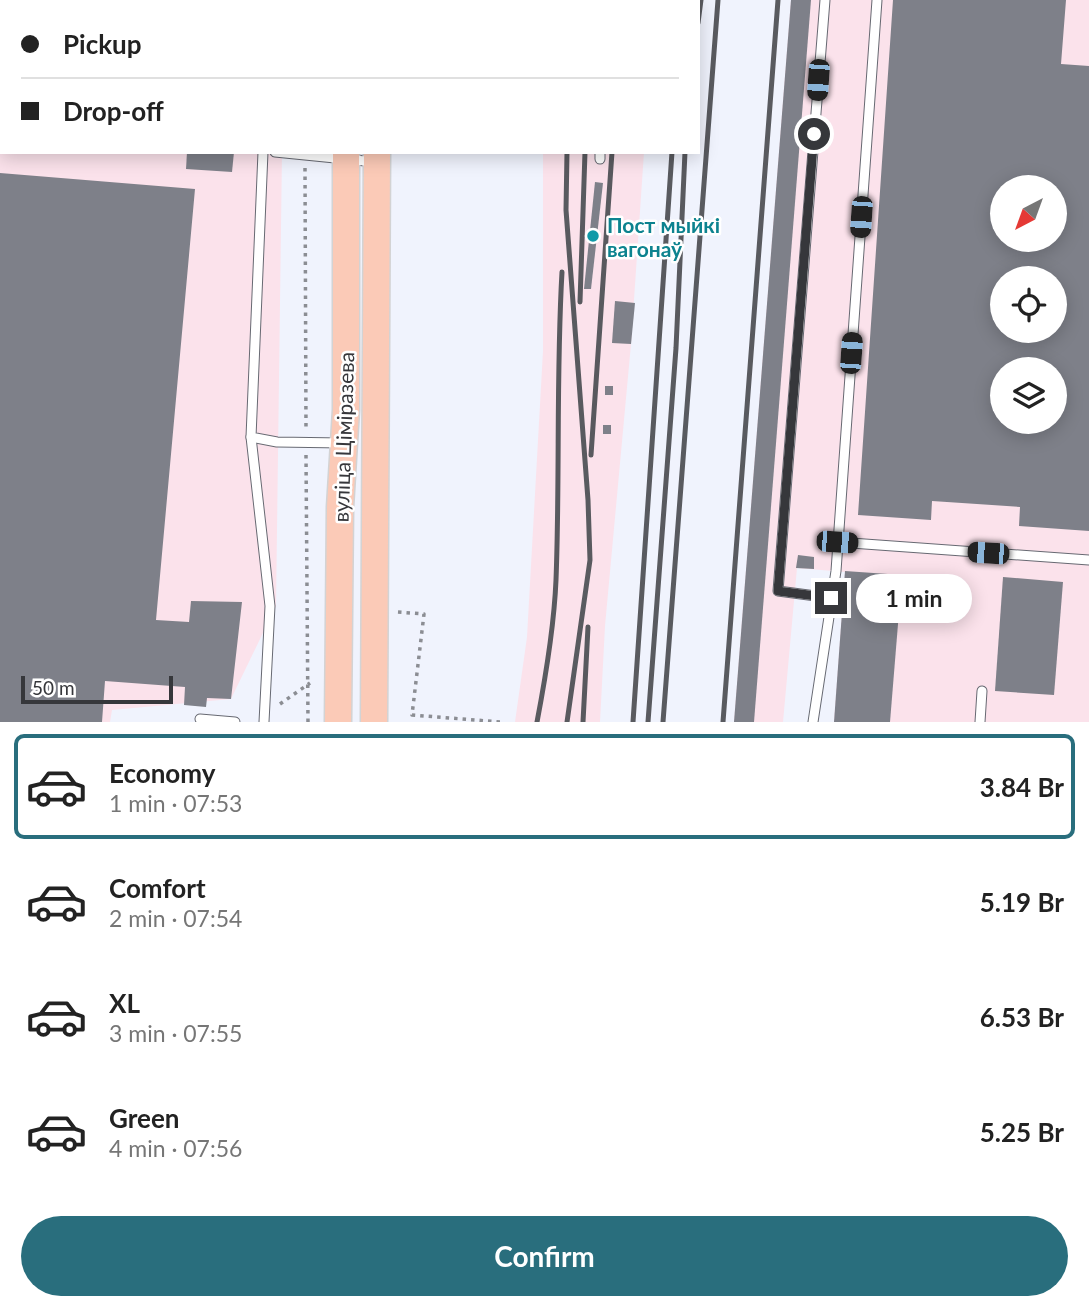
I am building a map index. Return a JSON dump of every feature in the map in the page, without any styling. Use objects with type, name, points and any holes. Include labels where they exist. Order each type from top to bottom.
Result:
[{"type":"main road","name":"вуліца Ціміразева","points":[[338,722],[346,155]]},
{"type":"main road","name":"вуліца Ціміразева","points":[[374,722],[377,157]]},
{"type":"lane","points":[[825,0],[778,591],[831,598]]},
{"type":"lane","points":[[813,722],[836,571],[877,0]]},
{"type":"lane","points":[[263,154],[251,437],[270,606],[264,719]]},
{"type":"lane","points":[[287,154],[304,157],[377,157]]},
{"type":"lane","points":[[251,437],[277,442],[344,443]]},
{"type":"lane","points":[[837,542],[1089,560]]},
{"type":"lane","points":[[980,722],[982,691]]},
{"type":"lane","points":[[200,719],[235,722]]},
{"type":"path","points":[[393,611],[424,614],[412,715],[500,722]]},
{"type":"path","points":[[264,719],[310,683]]},
{"type":"shaded area","points":[[791,0],[1089,0],[1089,722],[834,722],[845,572],[797,568],[783,722],[734,722]]},
{"type":"shaded area","points":[[0,154],[282,154],[276,606],[231,699],[112,710],[110,722],[0,722]]},
{"type":"shaded area","points":[[543,154],[644,154],[631,344],[605,626],[600,722],[515,722],[527,637],[543,351]]},
{"type":"building","points":[[791,0],[811,0],[754,722],[734,722]]},
{"type":"building","points":[[893,0],[1066,0],[1061,64],[1089,66],[1089,531],[1019,526],[1020,507],[932,501],[931,520],[858,515]]},
{"type":"building","points":[[187,154],[234,154],[232,172],[186,169]]},
{"type":"building","points":[[0,173],[195,189],[156,620],[189,622],[191,601],[242,602],[231,699],[207,698],[206,707],[184,705],[185,687],[105,681],[102,722],[0,722]]},
{"type":"building","name":"Пост мыйкі вагонаў","points":[[595,182],[603,183],[591,289],[584,289]]},
{"type":"building","points":[[615,301],[635,303],[631,344],[612,343]]},
{"type":"building","points":[[605,386],[613,386],[613,395],[605,395]]},
{"type":"building","points":[[603,425],[611,425],[611,434],[603,434]]},
{"type":"building","points":[[798,555],[814,557],[814,569],[796,568]]},
{"type":"building","points":[[845,571],[902,575],[890,722],[834,722]]},
{"type":"building","points":[[1003,577],[1063,582],[1054,695],[995,691]]},
{"type":"railway","points":[[700,8],[701,0]]},
{"type":"railway","points":[[663,722],[718,0]]},
{"type":"railway","points":[[723,722],[778,0]]},
{"type":"railway","points":[[567,154],[566,210],[588,500],[590,560],[567,722]]},
{"type":"railway","points":[[580,302],[585,154]]},
{"type":"railway","points":[[591,455],[612,154]]},
{"type":"railway","points":[[633,722],[672,154]]},
{"type":"railway","points":[[648,722],[676,348],[685,154]]},
{"type":"railway","points":[[537,722],[549,651],[556,580],[562,272]]},
{"type":"railway","points":[[583,722],[588,627]]},
{"type":"place","name":"Пост мыйкі вагонаў","points":[[593,236]]},
{"type":"route","points":[[814,134],[778,591],[831,598]]}]
